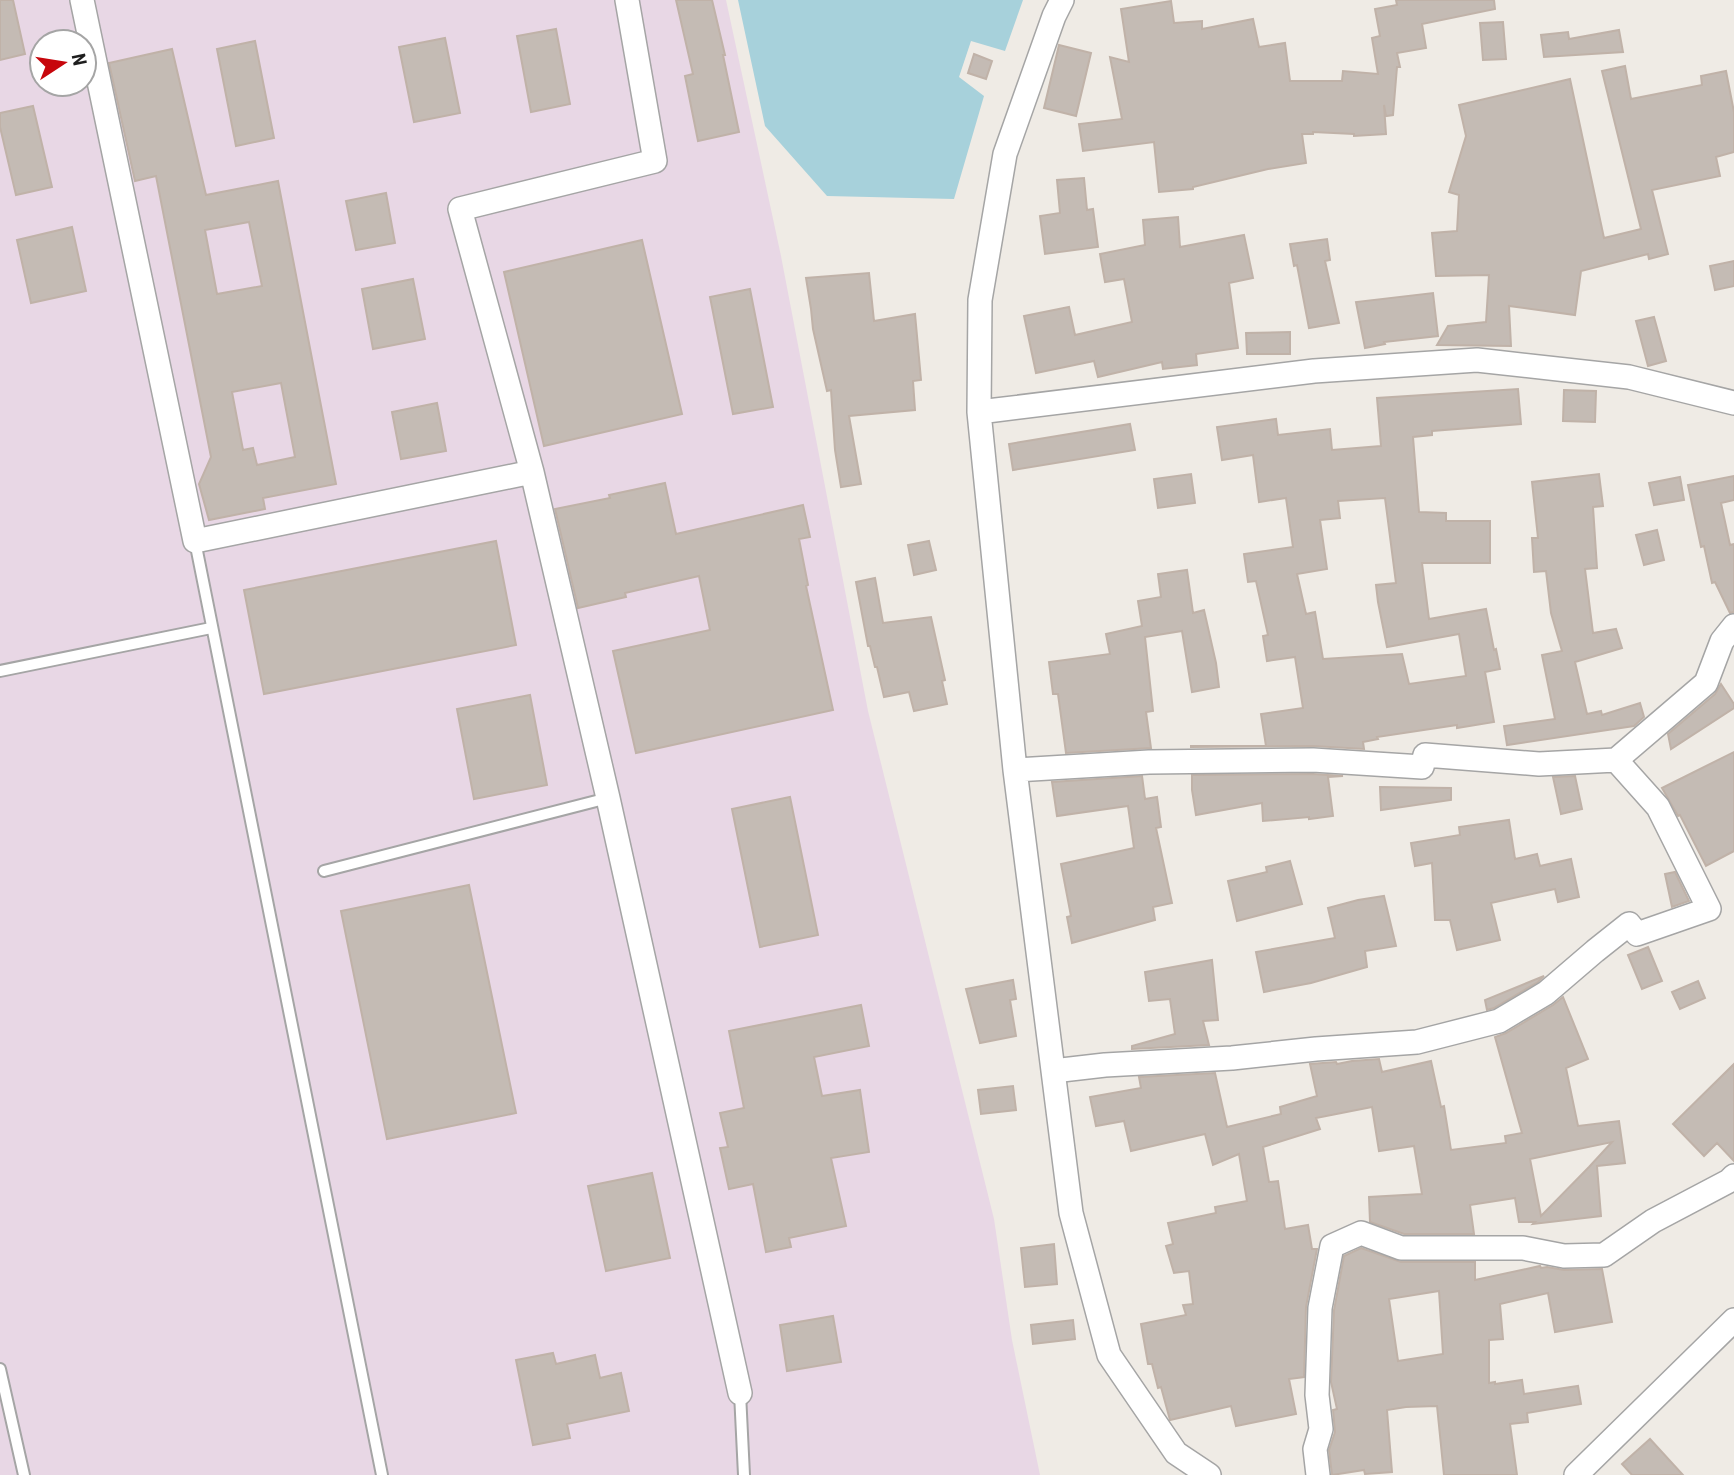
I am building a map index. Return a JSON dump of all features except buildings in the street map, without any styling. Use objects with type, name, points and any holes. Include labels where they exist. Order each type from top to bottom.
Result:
[{"type":"street","points":[[82,0],[195,541],[532,472]]},
{"type":"street","points":[[627,0],[655,162],[460,209],[532,472],[608,798],[740,1394]]},
{"type":"street","points":[[1062,0],[1005,154],[980,300],[979,412],[1015,770],[1071,1213],[1109,1355],[1176,1453],[1209,1475]]},
{"type":"street","points":[[979,412],[1314,371],[1476,360],[1629,377],[1734,403]]},
{"type":"street","points":[[1015,770],[1149,762],[1313,760],[1422,767],[1425,755],[1539,764],[1616,760],[1706,683],[1722,641],[1734,626]]},
{"type":"street","points":[[1053,1071],[1417,1042],[1499,1021],[1546,993],[1629,924],[1637,934],[1709,909],[1658,807],[1616,760]]},
{"type":"street","points":[[1318,1475],[1315,1449],[1321,1429],[1317,1395],[1320,1308],[1332,1246],[1361,1233],[1401,1248],[1523,1248],[1564,1256],[1604,1255],[1653,1222],[1734,1176]]},
{"type":"street","points":[[1576,1475],[1734,1320]]},
{"type":"lane","points":[[195,541],[382,1475]]},
{"type":"lane","points":[[0,671],[211,628]]},
{"type":"lane","points":[[324,871],[608,798]]},
{"type":"lane","points":[[0,1368],[24,1475]]},
{"type":"lane","points":[[740,1394],[744,1475]]},
{"type":"shaded area","points":[[0,0],[726,0],[781,256],[868,711],[994,1219],[1012,1340],[1040,1475],[0,1475]]},
{"type":"water","points":[[738,0],[1023,0],[1005,51],[971,41],[959,77],[984,96],[954,199],[827,196],[765,126]]}]
